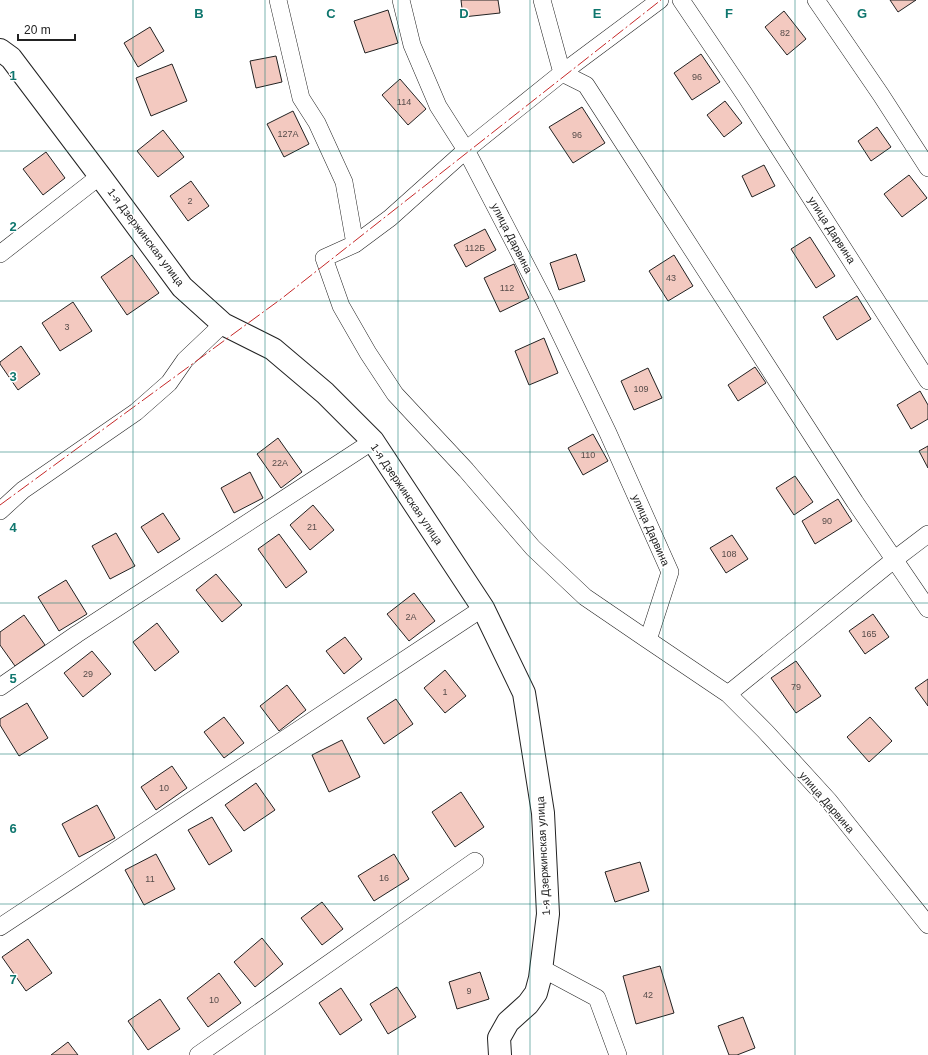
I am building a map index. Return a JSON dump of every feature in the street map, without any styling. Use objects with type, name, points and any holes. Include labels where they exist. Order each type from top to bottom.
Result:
[{"type":"street","points":[[278,0],[301,98],[317,123],[344,182],[355,244]]},
{"type":"street","name":"улица Дарвина","points":[[401,0],[412,45],[438,106],[466,150],[544,300],[608,433],[670,572],[648,640],[728,694],[765,731],[829,801],[928,925]]},
{"type":"street","points":[[542,0],[562,73],[586,85],[855,502],[928,609]]},
{"type":"street","points":[[648,640],[585,597],[533,548],[466,470],[395,394],[368,353],[341,306],[324,258],[355,244],[390,218],[466,150],[562,73],[660,0]]},
{"type":"street","name":"улица Дарвина","points":[[682,0],[750,102],[928,381]]},
{"type":"street","points":[[816,0],[881,95],[928,168]]},
{"type":"street","name":"1-я Дзержинская улица","points":[[0,50],[11,58],[182,287],[223,324],[273,349],[325,393],[373,441],[483,608],[524,693],[543,813],[548,914],[540,978],[536,993],[528,1004],[508,1022],[499,1038],[500,1055]]},
{"type":"street","points":[[0,254],[100,176]]},
{"type":"street","points":[[0,511],[23,490],[136,412],[169,383],[185,360],[223,324]]},
{"type":"street","points":[[0,687],[77,634],[373,441]]},
{"type":"street","points":[[728,694],[928,534]]},
{"type":"street","points":[[0,927],[483,608]]},
{"type":"street","points":[[198,1055],[474,860]]},
{"type":"street","points":[[541,968],[597,998],[618,1055]]},
{"type":"building","points":[[461,0],[498,0],[500,13],[463,17]]},
{"type":"building","points":[[890,0],[916,0],[898,12]]},
{"type":"building","points":[[388,10],[398,43],[365,53],[354,21]]},
{"type":"building","points":[[784,11],[806,39],[787,55],[765,27]]},
{"type":"building","points":[[150,27],[164,51],[138,67],[124,43]]},
{"type":"building","points":[[701,54],[720,82],[692,100],[674,73]]},
{"type":"building","points":[[276,56],[282,82],[256,88],[250,61]]},
{"type":"building","points":[[172,64],[187,101],[151,116],[136,78]]},
{"type":"building","points":[[400,79],[426,109],[408,125],[382,95]]},
{"type":"building","points":[[725,101],[742,123],[724,137],[707,115]]},
{"type":"building","points":[[582,107],[605,143],[573,163],[549,127]]},
{"type":"building","points":[[293,111],[309,144],[284,157],[267,124]]},
{"type":"building","points":[[877,127],[891,147],[871,161],[858,141]]},
{"type":"building","points":[[163,130],[184,157],[158,177],[137,151]]},
{"type":"building","points":[[46,152],[65,178],[43,195],[23,169]]},
{"type":"building","points":[[764,165],[775,186],[752,197],[742,176]]},
{"type":"building","points":[[909,175],[927,198],[902,217],[884,194]]},
{"type":"building","points":[[191,181],[209,206],[188,221],[170,196]]},
{"type":"building","points":[[485,229],[496,250],[466,267],[454,245]]},
{"type":"building","points":[[810,237],[835,276],[816,288],[791,249]]},
{"type":"building","points":[[576,254],[585,281],[559,290],[550,263]]},
{"type":"building","points":[[132,255],[159,293],[127,315],[101,277]]},
{"type":"building","points":[[674,255],[693,286],[668,301],[649,271]]},
{"type":"building","points":[[514,264],[529,298],[500,312],[484,278]]},
{"type":"building","points":[[857,296],[871,319],[837,340],[823,317]]},
{"type":"building","points":[[73,302],[92,331],[60,351],[42,323]]},
{"type":"building","points":[[544,338],[558,373],[529,385],[515,351]]},
{"type":"building","points":[[21,346],[40,374],[18,390],[0,362]]},
{"type":"building","points":[[755,367],[766,383],[738,401],[728,385]]},
{"type":"building","points":[[648,368],[662,398],[634,410],[621,381]]},
{"type":"building","points":[[920,391],[928,405],[928,419],[911,429],[897,405]]},
{"type":"building","points":[[593,434],[608,461],[583,475],[568,448]]},
{"type":"building","points":[[278,438],[302,472],[281,488],[257,454]]},
{"type":"building","points":[[928,446],[928,468],[919,451]]},
{"type":"building","points":[[250,472],[263,498],[234,513],[221,488]]},
{"type":"building","points":[[795,476],[813,502],[794,515],[776,488]]},
{"type":"building","points":[[838,499],[852,521],[815,544],[802,521]]},
{"type":"building","points":[[313,505],[334,530],[310,550],[290,525]]},
{"type":"building","points":[[163,513],[180,539],[158,553],[141,527]]},
{"type":"building","points":[[116,533],[135,566],[110,579],[92,546]]},
{"type":"building","points":[[279,534],[307,572],[286,588],[258,549]]},
{"type":"building","points":[[732,535],[748,559],[726,573],[710,548]]},
{"type":"building","points":[[216,574],[242,605],[222,622],[196,590]]},
{"type":"building","points":[[66,580],[87,614],[59,631],[38,597]]},
{"type":"building","points":[[414,593],[435,621],[409,641],[387,614]]},
{"type":"building","points":[[873,614],[889,637],[865,654],[849,631]]},
{"type":"building","points":[[24,615],[45,645],[15,666],[0,645],[0,632]]},
{"type":"building","points":[[157,623],[179,652],[155,671],[133,642]]},
{"type":"building","points":[[345,637],[362,659],[344,674],[326,651]]},
{"type":"building","points":[[92,651],[111,674],[83,697],[64,673]]},
{"type":"building","points":[[796,661],[821,696],[796,713],[771,678]]},
{"type":"building","points":[[445,670],[466,696],[445,713],[424,688]]},
{"type":"building","points":[[928,679],[928,706],[915,688]]},
{"type":"building","points":[[287,685],[306,710],[279,731],[260,706]]},
{"type":"building","points":[[396,699],[413,724],[384,744],[367,718]]},
{"type":"building","points":[[27,703],[48,738],[19,756],[0,725],[0,719]]},
{"type":"building","points":[[224,717],[244,743],[224,758],[204,732]]},
{"type":"building","points":[[870,717],[892,741],[869,762],[847,737]]},
{"type":"building","points":[[342,740],[360,777],[329,792],[312,755]]},
{"type":"building","points":[[172,766],[187,788],[156,810],[141,787]]},
{"type":"building","points":[[256,783],[275,810],[244,831],[225,805]]},
{"type":"building","points":[[461,792],[484,827],[455,847],[432,812]]},
{"type":"building","points":[[97,805],[115,838],[79,857],[62,824]]},
{"type":"building","points":[[212,817],[232,851],[209,865],[188,830]]},
{"type":"building","points":[[156,854],[175,889],[144,905],[125,870]]},
{"type":"building","points":[[394,854],[409,879],[374,901],[358,876]]},
{"type":"building","points":[[640,862],[649,891],[615,902],[605,872]]},
{"type":"building","points":[[322,902],[343,929],[322,945],[301,918]]},
{"type":"building","points":[[262,938],[283,964],[255,987],[234,962]]},
{"type":"building","points":[[28,939],[52,973],[26,991],[2,957]]},
{"type":"building","points":[[660,966],[674,1013],[636,1024],[623,976]]},
{"type":"building","points":[[480,972],[489,999],[457,1009],[449,982]]},
{"type":"building","points":[[219,973],[241,1003],[208,1027],[187,998]]},
{"type":"building","points":[[397,987],[416,1017],[388,1034],[370,1004]]},
{"type":"building","points":[[341,988],[362,1020],[340,1035],[319,1003]]},
{"type":"building","points":[[160,999],[180,1029],[148,1050],[128,1021]]},
{"type":"building","points":[[743,1017],[755,1048],[737,1055],[729,1055],[718,1026]]},
{"type":"building","points":[[68,1042],[78,1055],[51,1055]]},
{"type":"power","points":[[0,505],[281,299],[661,0]]}]
